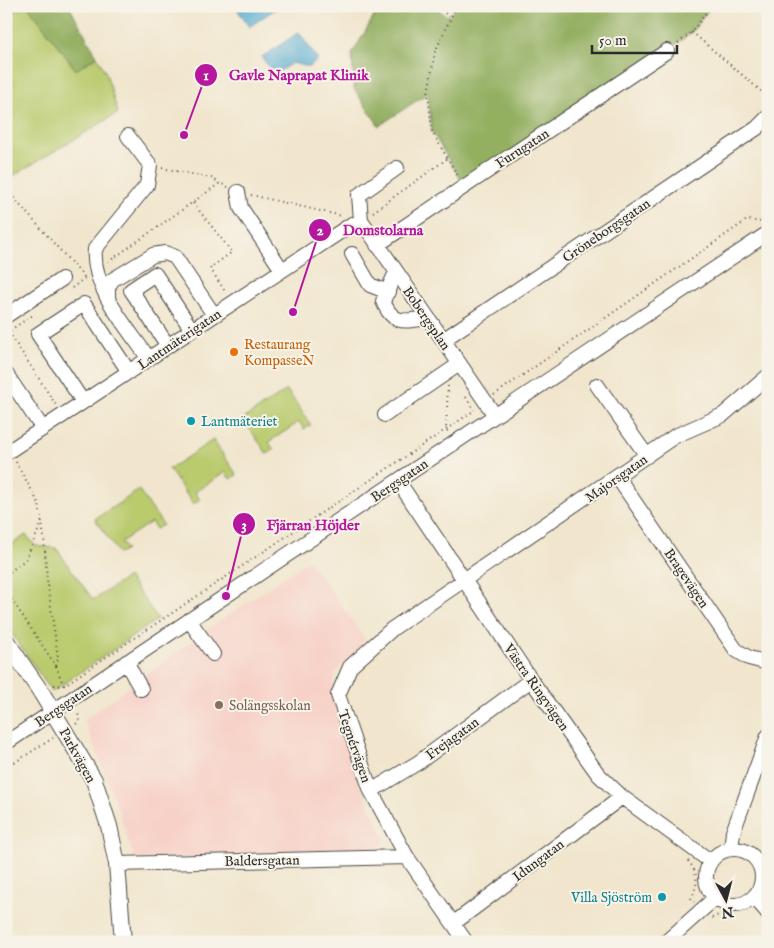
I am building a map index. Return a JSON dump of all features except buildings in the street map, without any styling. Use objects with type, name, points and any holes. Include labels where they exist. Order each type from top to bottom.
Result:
[{"type":"main road","name":"Parkvägen","points":[[6,641],[41,692],[94,780],[109,826],[117,864],[124,942]]},
{"type":"street","name":"Furugatan","points":[[377,244],[667,51]]},
{"type":"street","name":"Gröneborgsgatan","points":[[443,340],[756,128],[768,117]]},
{"type":"street","points":[[128,136],[150,165],[147,185],[95,249],[90,274],[149,359]]},
{"type":"street","points":[[357,222],[359,194],[397,168]]},
{"type":"street","points":[[238,192],[241,208],[282,270]]},
{"type":"street","name":"Bobergsplan","points":[[357,222],[377,244],[443,340],[454,368],[485,401],[494,414]]},
{"type":"street","name":"Lantmäterigatan","points":[[10,456],[43,429],[83,402],[357,222]]},
{"type":"street","name":"Bergsgatan","points":[[6,743],[398,481],[494,414],[768,233]]},
{"type":"street","points":[[108,298],[108,288],[112,280],[153,255],[165,253],[175,257],[214,316]]},
{"type":"street","points":[[352,254],[370,285],[388,292]]},
{"type":"street","points":[[396,272],[383,301],[388,314],[402,322],[428,318]]},
{"type":"street","points":[[168,346],[131,290],[155,274],[192,330]]},
{"type":"street","points":[[6,316],[66,284]]},
{"type":"street","points":[[83,402],[38,334],[84,304],[129,372]]},
{"type":"street","points":[[385,415],[454,368]]},
{"type":"street","points":[[6,374],[43,429]]},
{"type":"street","name":"Majorsgatan","points":[[463,580],[618,478],[675,436],[723,415],[768,376]]},
{"type":"street","points":[[597,385],[647,456]]},
{"type":"street","name":"Bragevägen","points":[[618,478],[736,650],[749,658],[768,663]]},
{"type":"street","name":"Västra Ringvägen","points":[[398,481],[531,680],[598,774],[622,797],[710,861]]},
{"type":"street","name":"Tegnérvägen","points":[[463,580],[392,629],[350,667],[338,695],[371,791],[407,857],[466,942]]},
{"type":"street","points":[[189,620],[213,654]]},
{"type":"street","points":[[126,662],[142,689]]},
{"type":"street","name":"Frejagatan","points":[[371,791],[419,762],[531,680]]},
{"type":"street","points":[[731,849],[733,832],[764,763],[768,736]]},
{"type":"street","name":"Idungatan","points":[[454,923],[622,797]]},
{"type":"street","points":[[731,849],[747,852],[764,861],[765,885],[754,897],[739,904],[722,902],[715,898],[710,892],[706,876],[710,861],[716,855],[731,849]]},
{"type":"street","name":"Baldersgatan","points":[[117,864],[407,857]]},
{"type":"street","points":[[754,897],[768,913]]},
{"type":"street","points":[[666,942],[715,898]]},
{"type":"path","points":[[438,6],[449,18]]},
{"type":"path","points":[[456,6],[434,52],[428,93],[432,132],[464,185]]},
{"type":"path","points":[[667,51],[692,32],[711,6]]},
{"type":"path","points":[[692,32],[768,97]]},
{"type":"path","points":[[150,165],[211,178],[238,192],[357,222],[448,158]]},
{"type":"path","points":[[66,284],[90,274],[220,183]]},
{"type":"path","points":[[6,185],[18,203],[90,274]]},
{"type":"path","points":[[193,203],[232,252],[210,268],[232,303]]},
{"type":"path","points":[[41,692],[54,685],[63,686],[446,430],[747,220],[759,221],[768,226]]},
{"type":"path","points":[[7,332],[39,310]]},
{"type":"path","points":[[6,328],[63,416]]},
{"type":"path","points":[[446,430],[454,368]]},
{"type":"path","points":[[10,456],[39,504],[58,658],[56,666]]},
{"type":"path","points":[[6,575],[26,559],[42,522]]},
{"type":"path","points":[[6,591],[56,666],[63,686]]},
{"type":"path","points":[[6,768],[56,736]]},
{"type":"path","points":[[733,832],[764,861]]},
{"type":"shaded area","name":"Solängsskolan","points":[[309,560],[366,640],[335,673],[332,697],[358,780],[385,839],[377,851],[134,859],[117,805],[84,720],[211,627]]},
{"type":"green space","points":[[28,6],[76,70],[97,56],[106,73],[118,113],[6,180],[6,14]]},
{"type":"green space","points":[[28,6],[69,6],[97,56],[76,70]]},
{"type":"green space","points":[[380,6],[432,6],[449,17],[456,6],[711,6],[692,32],[667,51],[464,185],[432,132],[428,93],[379,126],[354,89],[352,54]]},
{"type":"green space","points":[[287,390],[311,425],[304,429],[299,422],[269,442],[274,450],[267,454],[243,419]]},
{"type":"green space","points":[[213,440],[237,475],[230,479],[225,472],[195,492],[200,500],[193,504],[169,469]]},
{"type":"green space","points":[[139,490],[163,525],[156,529],[151,522],[121,542],[126,550],[119,554],[95,519]]},
{"type":"green space","points":[[26,535],[36,546],[56,548],[93,600],[128,577],[158,619],[52,692],[6,625],[6,548]]},
{"type":"water","points":[[235,6],[280,6],[249,27]]},
{"type":"water","points":[[299,32],[318,60],[309,67],[292,63],[274,75],[262,57]]},
{"type":"place","name":"Gavle Naprapat Klinik","points":[[184,135]]},
{"type":"place","name":"Domstolarna","points":[[293,312]]},
{"type":"place","name":"Restaurang KompasseN","points":[[234,352]]},
{"type":"place","name":"Lantmäteriet","points":[[191,421]]},
{"type":"place","name":"Fjärran Höjder","points":[[226,596]]},
{"type":"place","name":"Solängsskolan","points":[[219,705]]},
{"type":"place","name":"Villa Sjöström","points":[[662,897]]}]
